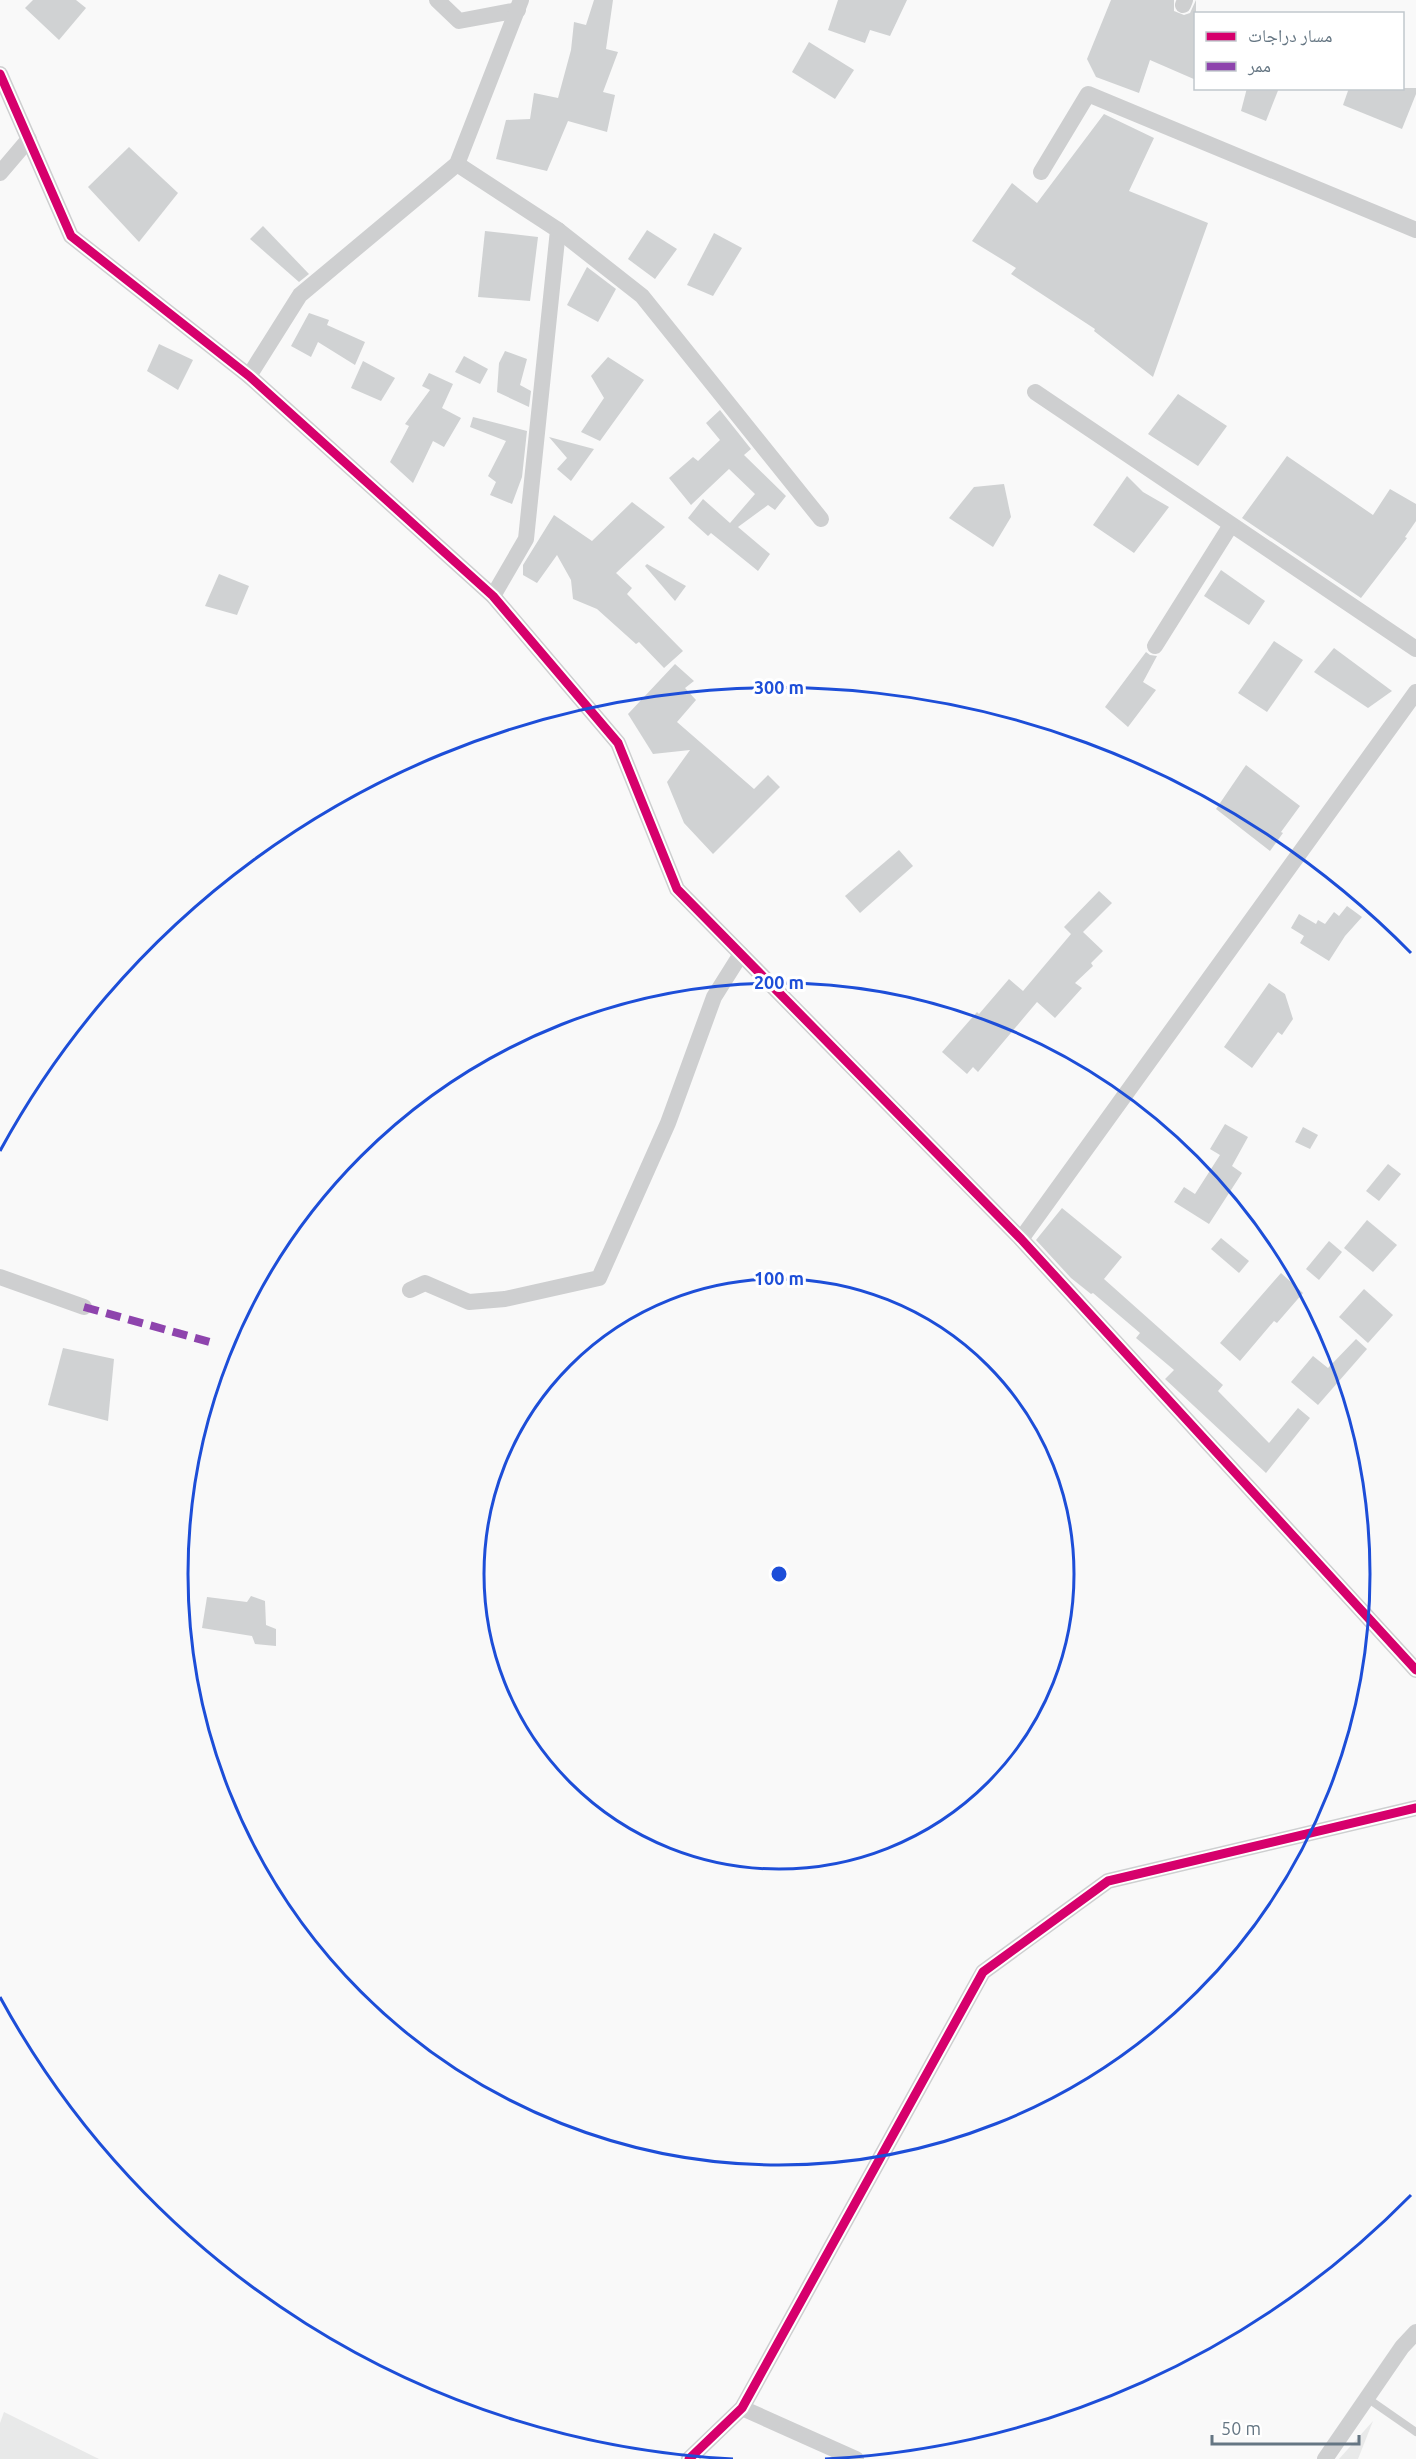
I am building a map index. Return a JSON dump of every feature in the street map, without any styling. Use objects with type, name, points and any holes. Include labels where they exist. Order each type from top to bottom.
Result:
[{"type":"street","points":[[437,0],[459,21],[520,5]]},
{"type":"street","points":[[249,376],[300,295],[457,164],[520,5]]},
{"type":"street","points":[[0,74],[71,236],[249,376],[493,596],[618,743],[677,889],[1021,1239],[1416,1670]]},
{"type":"street","points":[[1041,172],[1088,94],[1416,230]]},
{"type":"street","points":[[0,173],[29,139]]},
{"type":"street","points":[[457,164],[558,230],[642,296],[821,519]]},
{"type":"street","points":[[493,596],[526,540],[558,230]]},
{"type":"street","points":[[1035,392],[1416,649]]},
{"type":"street","points":[[1155,646],[1231,525]]},
{"type":"street","points":[[1021,1239],[1416,692]]},
{"type":"street","points":[[410,1290],[425,1284],[469,1302],[505,1299],[599,1278],[668,1123],[714,997],[741,954]]},
{"type":"street","points":[[0,1277],[84,1307]]},
{"type":"street","points":[[689,2459],[741,2408],[983,1972],[1108,1881],[1416,1808]]},
{"type":"street","points":[[1325,2459],[1402,2347],[1416,2332]]},
{"type":"street","points":[[741,2408],[856,2459]]},
{"type":"lane","points":[[1367,2398],[1416,2432]]},
{"type":"shaded area","points":[[4,2412],[99,2459],[0,2459],[0,2423]]},
{"type":"shaded area","points":[[1373,2421],[1358,2459],[1339,2459]]},
{"type":"building","points":[[33,0],[76,0],[86,8],[59,40],[25,8]]},
{"type":"building","points":[[594,0],[613,0],[606,49],[618,52],[603,92],[615,95],[607,132],[568,121],[547,171],[496,159],[506,120],[530,119],[534,93],[558,98],[571,50],[574,22],[586,25]]},
{"type":"building","points":[[838,0],[907,0],[890,36],[870,30],[865,43],[828,30]]},
{"type":"building","points":[[1111,0],[1174,0],[1174,11],[1184,15],[1190,13],[1196,0],[1194,79],[1150,60],[1139,93],[1096,77],[1087,59]]},
{"type":"building","points":[[809,42],[854,70],[835,99],[792,72]]},
{"type":"building","points":[[1416,88],[1416,94],[1402,129],[1343,105],[1348,90]]},
{"type":"building","points":[[1246,90],[1278,90],[1266,121],[1241,111]]},
{"type":"building","points":[[1104,114],[1154,138],[1129,191],[1208,223],[1153,377],[1094,331],[1095,329],[1011,274],[1016,268],[972,241],[1012,183],[1037,203]]},
{"type":"building","points":[[129,147],[178,193],[139,242],[88,187]]},
{"type":"building","points":[[263,226],[309,274],[299,282],[250,239]]},
{"type":"building","points":[[647,230],[677,249],[655,279],[628,259]]},
{"type":"building","points":[[485,231],[538,237],[530,301],[478,297]]},
{"type":"building","points":[[714,233],[742,248],[713,296],[687,285]]},
{"type":"building","points":[[587,267],[616,289],[598,322],[567,305]]},
{"type":"building","points":[[309,313],[329,320],[327,325],[365,342],[355,365],[318,342],[311,357],[291,346]]},
{"type":"building","points":[[159,344],[193,360],[178,390],[147,371]]},
{"type":"building","points":[[505,351],[527,359],[520,385],[531,391],[529,407],[497,392],[499,363]]},
{"type":"building","points":[[464,356],[488,369],[480,384],[455,372]]},
{"type":"building","points":[[608,357],[644,380],[600,441],[581,432],[604,398],[591,376]]},
{"type":"building","points":[[363,361],[395,378],[381,401],[351,388]]},
{"type":"building","points":[[429,373],[453,384],[442,408],[461,418],[444,447],[433,441],[413,483],[390,462],[409,426],[405,424],[430,390],[422,386]]},
{"type":"building","points":[[1178,394],[1227,426],[1198,466],[1148,434]]},
{"type":"building","points":[[720,410],[751,449],[744,455],[786,496],[775,510],[768,505],[738,527],[770,554],[758,571],[711,533],[708,536],[688,518],[703,499],[730,523],[755,494],[729,469],[691,505],[669,478],[693,457],[698,461],[720,440],[706,423]]},
{"type":"building","points":[[473,417],[527,431],[522,477],[512,504],[490,495],[496,482],[488,476],[506,441],[470,427]]},
{"type":"building","points":[[549,437],[594,449],[571,481],[557,469],[567,458]]},
{"type":"building","points":[[1287,456],[1373,515],[1390,489],[1416,504],[1416,521],[1405,537],[1407,538],[1361,598],[1242,518]]},
{"type":"building","points":[[1127,476],[1143,492],[1169,507],[1134,553],[1093,525]]},
{"type":"building","points":[[1004,484],[1011,517],[993,547],[949,518],[974,487]]},
{"type":"building","points":[[632,502],[665,527],[616,573],[632,588],[627,594],[683,651],[664,668],[639,642],[636,644],[597,609],[573,599],[571,580],[557,555],[537,583],[523,575],[523,565],[554,515],[592,541]]},
{"type":"building","points":[[647,564],[686,586],[675,601],[645,566]]},
{"type":"building","points":[[1221,570],[1265,601],[1249,625],[1204,596]]},
{"type":"building","points":[[219,574],[249,586],[237,615],[205,606]]},
{"type":"building","points":[[1274,641],[1303,660],[1267,712],[1238,693]]},
{"type":"building","points":[[1334,648],[1392,691],[1368,708],[1314,672]]},
{"type":"building","points":[[1146,652],[1157,656],[1143,682],[1156,690],[1128,727],[1105,707]]},
{"type":"building","points":[[675,664],[694,681],[685,688],[696,700],[677,722],[754,789],[768,775],[780,787],[713,854],[684,823],[667,782],[690,750],[653,754],[628,714]]},
{"type":"building","points":[[1246,765],[1300,806],[1270,851],[1216,809]]},
{"type":"building","points":[[899,850],[913,866],[860,913],[845,896]]},
{"type":"building","points":[[1099,891],[1112,903],[1083,932],[1103,951],[1091,963],[1093,966],[1075,983],[1082,988],[1055,1018],[1037,1002],[978,1072],[973,1067],[967,1074],[942,1052],[1009,979],[1023,991],[1071,934],[1064,927]]},
{"type":"building","points":[[1347,906],[1362,917],[1345,936],[1329,961],[1300,943],[1304,936],[1291,928],[1299,914],[1316,924],[1318,920],[1325,924],[1334,912],[1339,916]]},
{"type":"building","points":[[1269,983],[1285,994],[1293,1019],[1282,1035],[1278,1032],[1252,1068],[1224,1047]]},
{"type":"building","points":[[1225,1124],[1248,1137],[1232,1166],[1242,1173],[1209,1224],[1174,1202],[1184,1187],[1195,1194],[1220,1155],[1210,1149]]},
{"type":"building","points":[[1303,1127],[1318,1135],[1310,1149],[1295,1142]]},
{"type":"building","points":[[1388,1164],[1401,1174],[1379,1201],[1366,1191]]},
{"type":"building","points":[[1062,1208],[1122,1257],[1104,1279],[1223,1385],[1218,1391],[1269,1443],[1298,1408],[1310,1418],[1266,1473],[1165,1379],[1174,1370],[1136,1338],[1140,1333],[1093,1293],[1091,1294],[1071,1278],[1036,1240]]},
{"type":"building","points":[[1367,1220],[1397,1245],[1373,1272],[1344,1248]]},
{"type":"building","points":[[1221,1238],[1249,1261],[1239,1273],[1211,1249]]},
{"type":"building","points":[[1329,1241],[1342,1252],[1319,1280],[1306,1269]]},
{"type":"building","points":[[1281,1273],[1303,1293],[1277,1323],[1274,1321],[1240,1361],[1220,1343]]},
{"type":"building","points":[[1364,1289],[1393,1315],[1368,1343],[1339,1317]]},
{"type":"building","points":[[1356,1339],[1367,1349],[1318,1405],[1291,1382],[1313,1356],[1328,1368]]},
{"type":"building","points":[[63,1348],[114,1359],[108,1421],[48,1405]]},
{"type":"building","points":[[251,1596],[265,1601],[266,1625],[276,1629],[276,1646],[255,1644],[252,1636],[202,1628],[207,1597],[247,1602]]},
{"type":"marked path","points":[[84,1307],[210,1342]]},
{"type":"cycle path","points":[[0,74],[71,236],[249,376],[493,596],[618,743],[677,889],[1021,1239],[1416,1670]]},
{"type":"cycle path","points":[[689,2459],[742,2408],[983,1972],[1108,1881],[1416,1808]]}]
